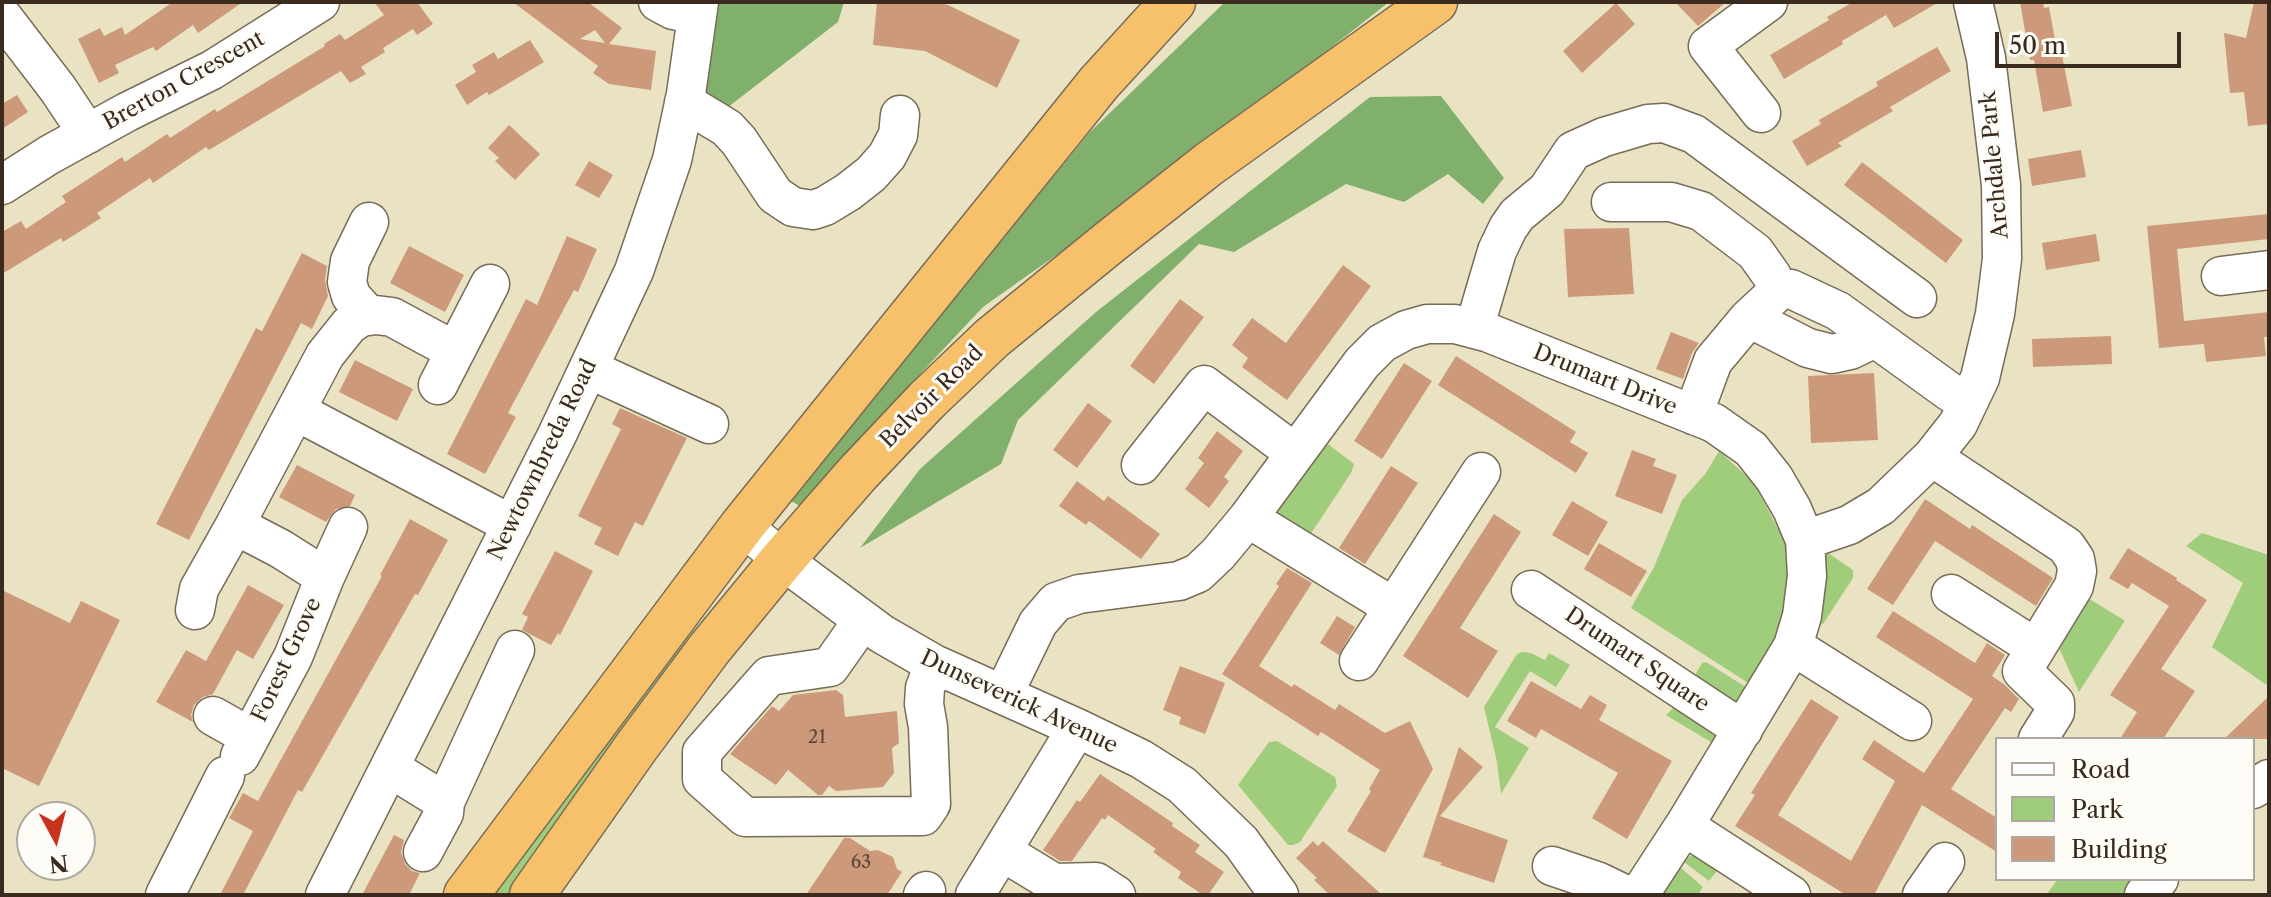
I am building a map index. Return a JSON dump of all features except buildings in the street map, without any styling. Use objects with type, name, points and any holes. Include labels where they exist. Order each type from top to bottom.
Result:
[{"type":"highway","points":[[466,895],[742,526],[1099,83],[1173,2]]},
{"type":"highway","name":"Belvoir Road","points":[[532,895],[710,648],[783,559],[906,421],[992,338],[1111,241],[1209,164],[1435,2]]},
{"type":"street","name":"Brerton Crescent","points":[[2,185],[88,134],[212,70],[320,2]]},
{"type":"street","points":[[658,2],[685,14],[698,8]]},
{"type":"street","points":[[1761,113],[1708,46],[1768,2]]},
{"type":"street","name":"Archdale Park","points":[[1805,540],[1849,525],[1881,506],[1932,457],[1958,424],[1980,378],[1995,314],[2002,259],[2001,185],[1986,58],[1973,2]]},
{"type":"street","name":"Newtownbreda Road","points":[[325,895],[512,525],[634,271],[672,160],[698,8]]},
{"type":"street","name":"Brerton Crescent","points":[[2,16],[88,134]]},
{"type":"street","points":[[684,102],[727,128],[775,195],[793,207],[813,210],[848,192],[871,174],[887,156],[898,135],[900,115]]},
{"type":"street","points":[[1474,329],[1497,251],[1517,215],[1547,190],[1573,151],[1604,137],[1648,124],[1664,123],[1694,134],[1917,298]]},
{"type":"street","points":[[1611,202],[1671,202],[1701,211],[1755,252],[1772,294],[1808,348],[1832,354],[1850,350],[1875,338]]},
{"type":"street","points":[[369,222],[350,261],[347,282],[351,296],[369,316]]},
{"type":"street","points":[[2221,276],[2269,270]]},
{"type":"street","points":[[438,385],[490,284]]},
{"type":"street","points":[[1772,294],[1838,311],[1950,392]]},
{"type":"street","points":[[1693,415],[1713,361],[1772,294]]},
{"type":"street","points":[[195,610],[199,589],[325,355],[349,325],[361,317],[392,317],[455,351]]},
{"type":"street","name":"Drumart Drive","points":[[1003,695],[1038,623],[1056,602],[1079,594],[1179,581],[1198,573],[1248,518],[1362,363],[1382,343],[1406,330],[1427,324],[1455,324],[1489,333],[1714,423],[1751,449],[1774,478],[1805,540],[1807,576],[1802,616],[1793,646],[1639,895]]},
{"type":"street","points":[[589,369],[709,424]]},
{"type":"street","points":[[1141,465],[1204,385],[1295,453]]},
{"type":"street","points":[[296,411],[512,525]]},
{"type":"street","points":[[1932,457],[2055,537],[2075,559],[2077,571],[2074,586],[2029,660]]},
{"type":"street","points":[[1359,661],[1481,472]]},
{"type":"street","points":[[1248,518],[1393,607]]},
{"type":"street","name":"Forest Grove","points":[[213,716],[238,757],[293,657],[325,577],[235,525]]},
{"type":"street","name":"Dunseverick Avenue","points":[[742,526],[882,634],[934,664],[1141,759],[1182,785],[1241,842],[1279,895]]},
{"type":"street","points":[[325,577],[348,527]]},
{"type":"street","name":"Drumart Square","points":[[1531,590],[1743,730]]},
{"type":"street","points":[[1951,594],[2029,660],[2055,703],[2055,712],[2039,737]]},
{"type":"street","points":[[863,620],[830,667],[769,676],[702,752],[702,779],[745,817],[923,816],[931,804],[925,688],[934,664]]},
{"type":"street","points":[[1793,646],[1912,721]]},
{"type":"street","points":[[423,852],[444,813],[445,802],[515,650]]},
{"type":"street","points":[[975,895],[1077,728]]},
{"type":"street","points":[[165,895],[238,757]]},
{"type":"street","points":[[390,768],[445,802]]},
{"type":"street","points":[[1684,826],[1791,895]]},
{"type":"street","points":[[1003,852],[1054,883],[1096,882],[1116,895]]},
{"type":"street","points":[[1922,895],[1945,862]]},
{"type":"street","points":[[1552,866],[1626,895]]},
{"type":"green space","points":[[719,2],[844,2],[838,22],[723,111],[702,89]]},
{"type":"green space","points":[[1225,2],[1389,2],[1096,227],[983,307],[800,506],[789,500],[1090,132]]},
{"type":"green space","points":[[1441,96],[1504,178],[1483,204],[1448,174],[1404,202],[1346,184],[1234,252],[1199,244],[1018,420],[1001,464],[860,548],[920,469],[1096,312],[1370,97]]},
{"type":"green space","points":[[1328,444],[1354,464],[1308,538],[1276,520],[1275,512],[1324,445]]},
{"type":"green space","points":[[1719,451],[1754,483],[1787,546],[1790,596],[1772,650],[1753,686],[1631,608],[1654,567],[1682,500],[1706,473]]},
{"type":"green space","points":[[2202,533],[2269,555],[2268,686],[2212,647],[2243,583],[2186,546]]},
{"type":"green space","points":[[1828,553],[1853,570],[1853,578],[1823,624],[1813,618],[1816,566]]},
{"type":"green space","points":[[2086,597],[2124,622],[2079,692],[2059,648],[2059,641]]},
{"type":"green space","points":[[719,600],[727,606],[513,895],[491,895],[658,674]]},
{"type":"green space","points":[[1522,652],[1545,660],[1549,653],[1570,665],[1556,687],[1530,671],[1495,727],[1529,748],[1501,794],[1484,707],[1517,654]]},
{"type":"green space","points":[[1706,662],[1749,689],[1737,708],[1695,684],[1695,675],[1702,663]]},
{"type":"green space","points":[[1676,705],[1720,737],[1714,744],[1666,715]]},
{"type":"green space","points":[[1277,741],[1335,777],[1337,786],[1300,842],[1293,845],[1288,845],[1238,785],[1269,742]]},
{"type":"green space","points":[[1697,855],[1720,867],[1709,881],[1684,862],[1690,856]]},
{"type":"green space","points":[[1681,868],[1703,887],[1698,895],[1659,895],[1676,869]]},
{"type":"green space","points":[[2056,881],[2137,881],[2123,895],[2046,895]]}]
